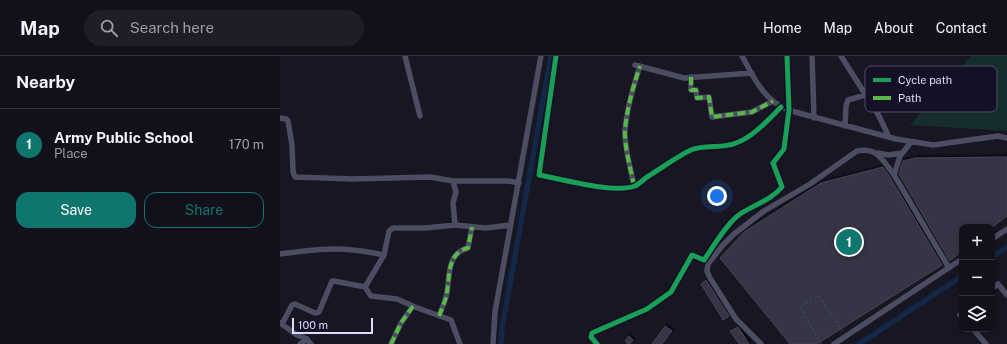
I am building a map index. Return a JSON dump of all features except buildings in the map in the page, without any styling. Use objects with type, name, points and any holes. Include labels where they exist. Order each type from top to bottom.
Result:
[{"type":"street","points":[[405,56],[420,116]]},
{"type":"street","points":[[493,344],[495,312],[541,56]]},
{"type":"street","points":[[556,56],[539,175],[602,188],[624,188],[634,186],[692,149],[736,143],[754,133],[766,123],[780,107]]},
{"type":"street","points":[[742,56],[753,78],[767,96],[780,107],[814,118],[889,138],[933,145],[998,136],[1007,138]]},
{"type":"street","points":[[597,344],[591,337],[592,333],[647,308],[671,292],[692,255],[704,260],[721,235],[739,215],[777,194],[782,188],[773,164],[784,149],[789,110],[787,56]]},
{"type":"street","points":[[812,56],[814,118]]},
{"type":"street","points":[[841,56],[865,95],[846,102],[845,126]]},
{"type":"street","points":[[634,186],[625,132],[637,66],[684,78],[752,74]]},
{"type":"street","points":[[690,77],[691,90],[696,90],[697,98],[709,97],[712,117],[752,112],[773,101]]},
{"type":"street","points":[[876,112],[889,138]]},
{"type":"street","points":[[280,118],[288,121],[292,145],[293,172],[295,177],[352,179],[430,177],[453,181],[509,181],[519,183]]},
{"type":"street","points":[[894,175],[900,156],[911,142]]},
{"type":"street","points":[[761,344],[736,319],[710,278],[708,264],[722,246],[734,234],[764,212],[810,184],[851,154],[863,149],[888,155],[902,153]]},
{"type":"street","points":[[876,153],[881,156],[894,175],[949,268]]},
{"type":"street","points":[[453,181],[456,192],[453,203],[455,225]]},
{"type":"street","points":[[364,287],[384,255],[390,229],[455,225],[486,228],[510,226]]},
{"type":"street","points":[[439,316],[447,294],[450,270],[454,255],[461,249],[468,248],[472,227]]},
{"type":"street","points":[[995,237],[1007,229]]},
{"type":"street","points":[[280,254],[330,249],[353,250],[384,255]]},
{"type":"street","points":[[834,344],[961,260]]},
{"type":"street","points":[[311,344],[307,339],[297,335],[281,323],[292,305],[295,304],[315,313],[319,312],[332,281],[364,287],[371,296],[397,299],[451,320],[460,344]]},
{"type":"street","points":[[995,286],[998,284],[1007,295]]},
{"type":"street","points":[[391,344],[401,323],[413,306]]},
{"type":"street","points":[[976,332],[986,344]]},
{"type":"street","points":[[300,344],[307,339]]},
{"type":"path","points":[[821,344],[800,306],[819,296],[846,336]]},
{"type":"green space","points":[[971,56],[1007,56],[1007,131],[910,125],[921,112],[997,112],[997,66],[962,66]]},
{"type":"waterway","points":[[501,344],[502,328],[551,56]]},
{"type":"waterway","points":[[995,255],[1007,247]]},
{"type":"waterway","points":[[859,344],[959,278]]},
{"type":"marked path","points":[[634,186],[627,151],[625,130],[627,114],[640,66]]},
{"type":"marked path","points":[[691,77],[691,90],[696,90],[697,98],[709,97],[712,117],[752,112],[773,101]]},
{"type":"marked path","points":[[439,316],[444,304],[449,272],[453,260],[456,255],[468,248],[472,227]]},
{"type":"marked path","points":[[391,344],[401,323],[413,306]]},
{"type":"cycle path","points":[[556,56],[539,175],[602,187],[626,188],[635,186],[674,159],[691,150],[702,147],[731,145],[749,137],[781,107]]},
{"type":"cycle path","points":[[597,344],[591,337],[592,333],[647,309],[671,292],[692,255],[704,260],[720,236],[735,218],[768,199],[782,187],[773,163],[784,149],[789,110],[787,56]]},
{"type":"place","name":"Army Public School","points":[[849,242]]}]
